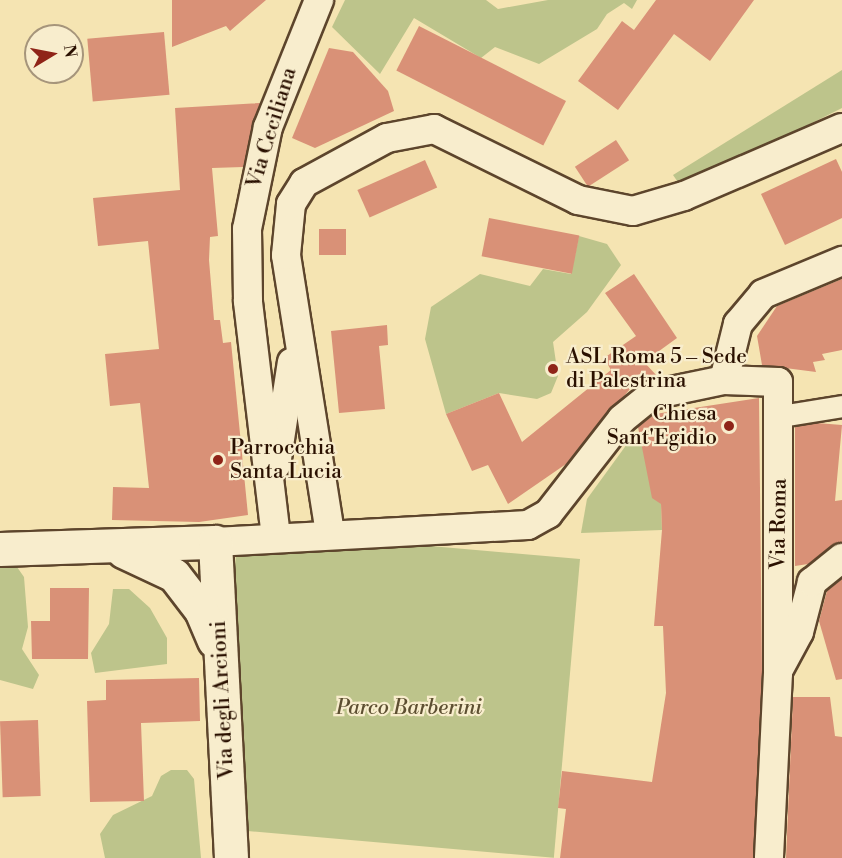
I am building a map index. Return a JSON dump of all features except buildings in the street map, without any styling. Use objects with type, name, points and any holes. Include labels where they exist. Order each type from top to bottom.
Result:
[{"type":"street","name":"Via Ceciliana","points":[[276,537],[245,255],[252,188],[277,98],[319,0]]},
{"type":"street","points":[[330,533],[296,330],[286,255],[294,195],[331,165],[399,133],[424,128],[449,132],[537,183],[624,212],[684,196],[842,128]]},
{"type":"street","points":[[0,549],[215,542],[330,533],[528,525],[555,506],[640,401],[663,391],[724,380],[738,324],[763,294],[781,283],[842,261]]},
{"type":"street","points":[[271,490],[287,408],[296,330]]},
{"type":"street","points":[[252,332],[319,470]]},
{"type":"street","name":"Via Roma","points":[[724,380],[769,380],[781,387],[790,626]]},
{"type":"street","points":[[781,416],[842,406]]},
{"type":"street","name":"Via degli Arcioni","points":[[215,542],[231,858]]},
{"type":"street","points":[[101,547],[150,559],[187,589],[208,622],[222,680]]},
{"type":"street","points":[[769,858],[778,673],[790,626],[812,582],[842,558]]},
{"type":"green space","points":[[345,0],[486,0],[498,9],[548,0],[637,0],[632,9],[624,3],[607,14],[597,29],[539,64],[495,47],[481,58],[414,18],[380,74],[332,27]]},
{"type":"green space","points":[[842,70],[842,108],[682,188],[673,175]]},
{"type":"green space","points":[[579,236],[607,244],[621,265],[587,312],[553,342],[558,376],[551,393],[537,399],[499,393],[446,414],[425,339],[431,307],[480,274],[530,286],[543,269],[571,274]]},
{"type":"green space","points":[[635,433],[639,433],[661,504],[662,530],[581,533],[587,499]]},
{"type":"green space","name":"Parco Barberini","points":[[238,529],[580,559],[554,858],[212,828]]},
{"type":"green space","points":[[0,565],[17,567],[24,577],[28,627],[22,649],[39,675],[33,689],[0,680]]},
{"type":"green space","points":[[113,589],[129,589],[150,608],[167,638],[167,664],[95,673],[91,653],[109,624]]},
{"type":"green space","points":[[171,770],[187,770],[194,779],[201,858],[105,858],[100,834],[113,815],[152,796],[161,776]]},
{"type":"place","name":"ASL Roma 5 – Sede di Palestrina","points":[[553,369]]},
{"type":"place","name":"Chiesa Sant'Egidio","points":[[729,426]]},
{"type":"place","name":"Parrocchia Santa Lucia","points":[[218,460]]}]
